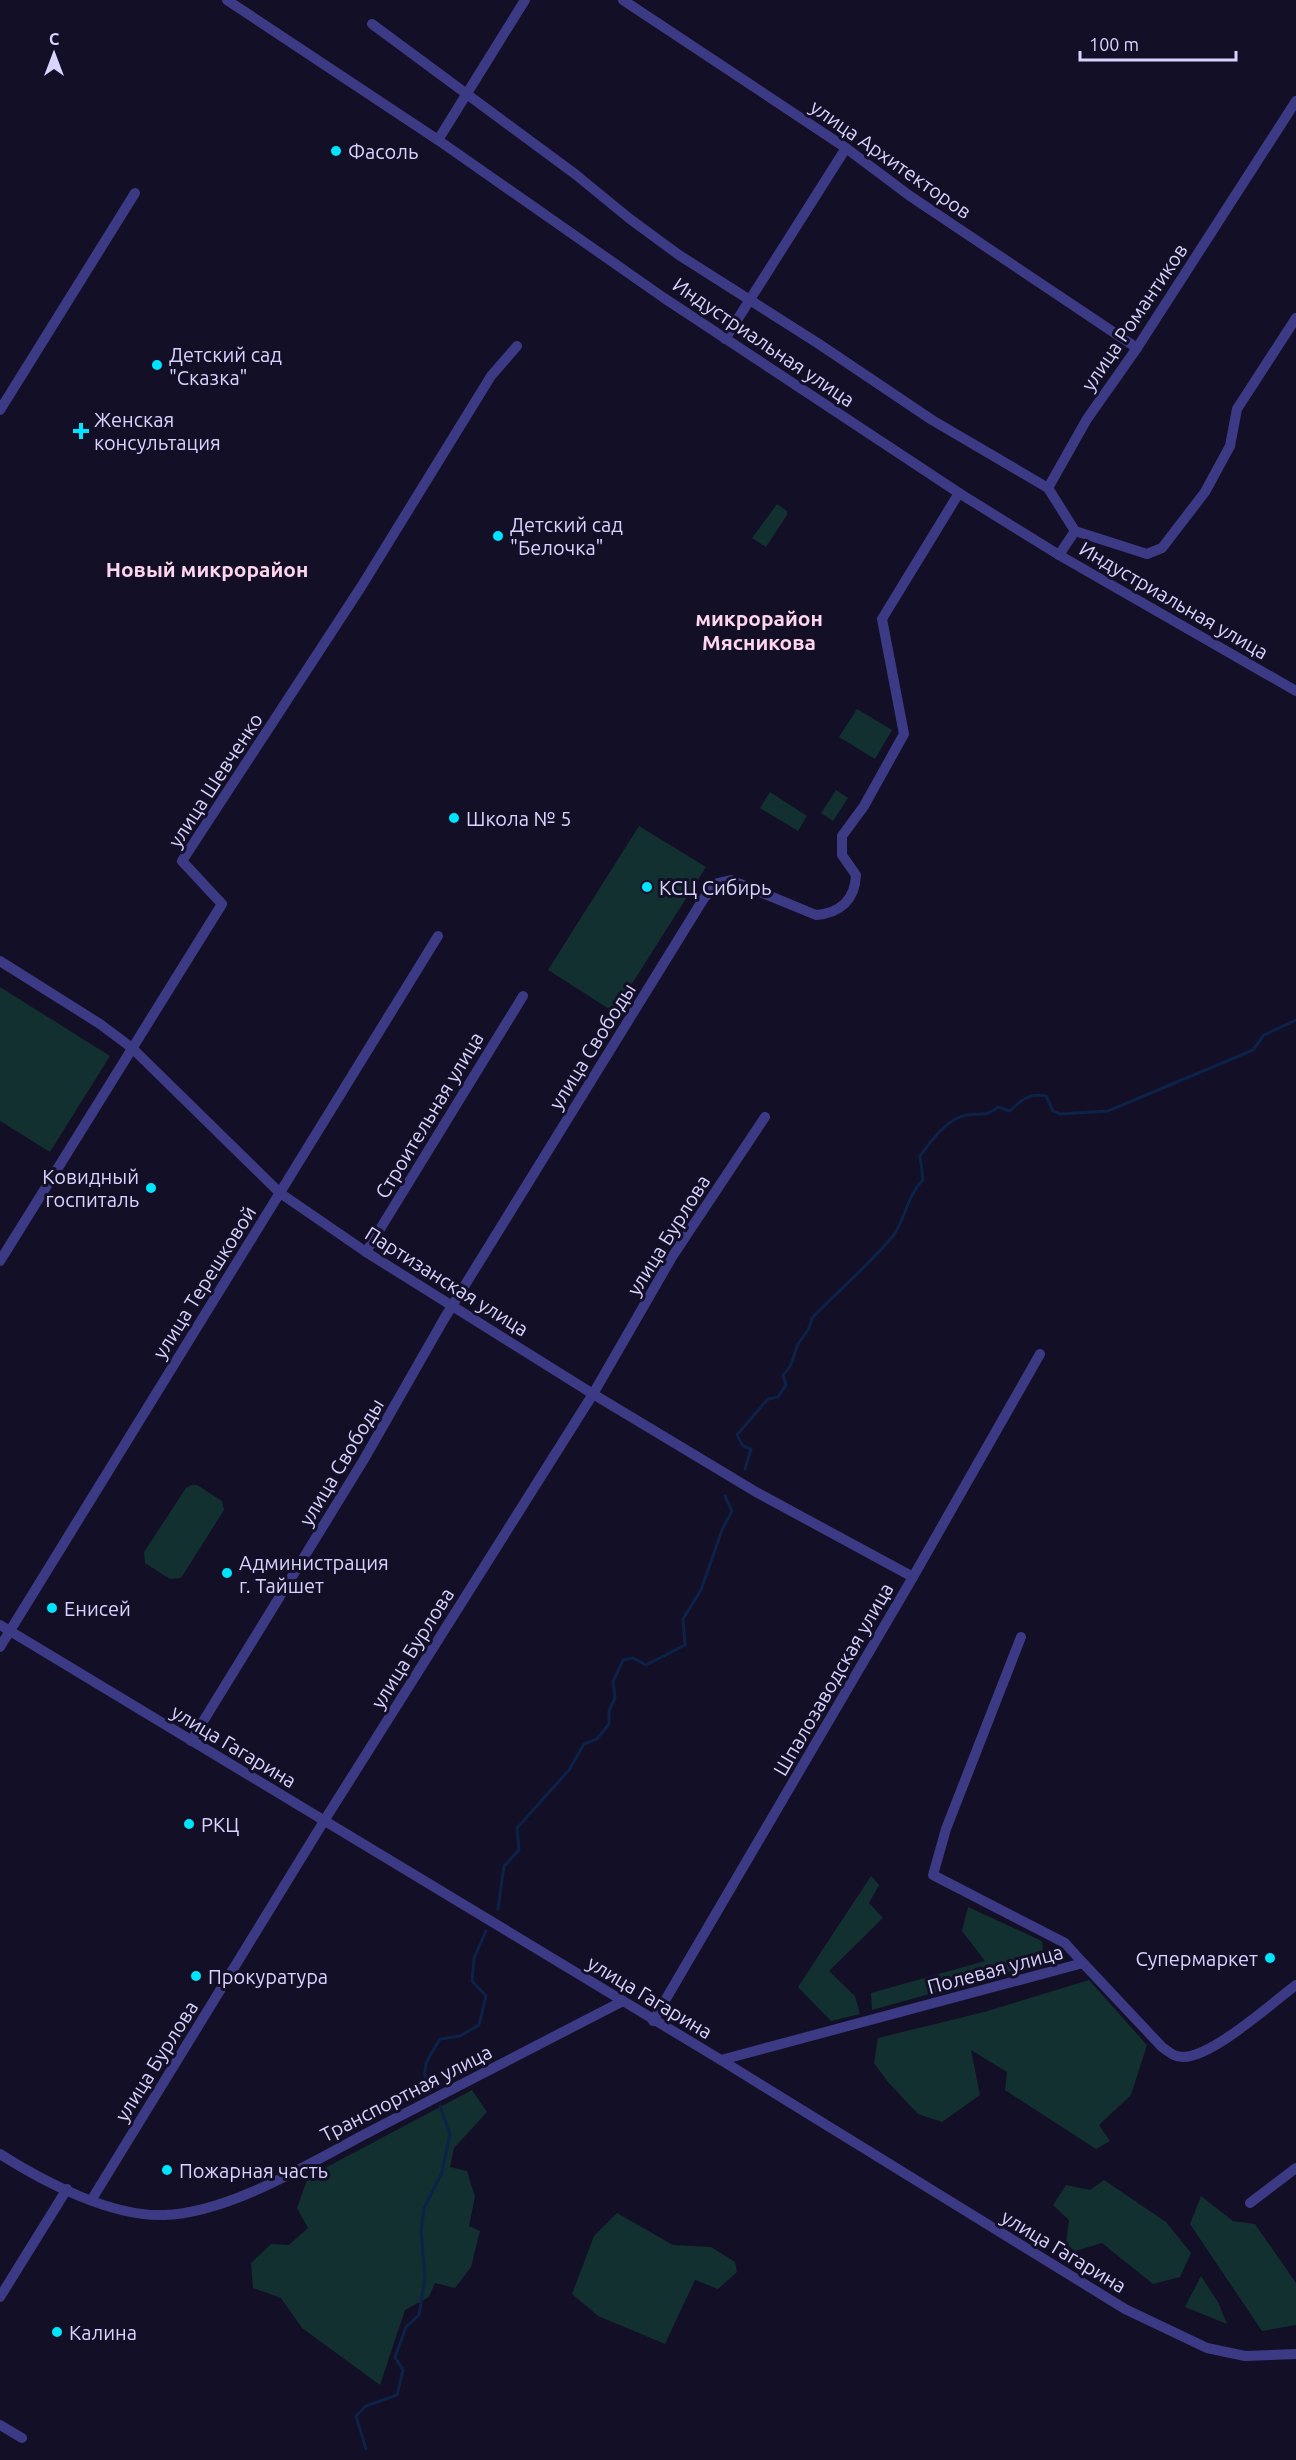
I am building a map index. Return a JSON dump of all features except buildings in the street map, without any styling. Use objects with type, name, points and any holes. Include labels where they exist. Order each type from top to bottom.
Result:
[{"type":"street","name":"Индустриальная улица","points":[[227,0],[438,140],[725,339],[959,493],[1059,555],[1296,691]]},
{"type":"street","points":[[438,140],[525,0]]},
{"type":"street","name":"улица Архитекторов","points":[[623,0],[846,148],[910,196],[1137,348]]},
{"type":"street","name":"Индустриальная улица","points":[[372,24],[575,174],[646,231],[932,420],[1048,488]]},
{"type":"street","name":"улица Романтиков","points":[[1048,488],[1087,419],[1137,348],[1296,101]]},
{"type":"street","points":[[725,339],[846,148]]},
{"type":"street","points":[[0,410],[135,193]]},
{"type":"street","points":[[1048,488],[1075,531],[1147,554],[1162,548],[1205,492],[1230,446],[1237,409],[1296,318]]},
{"type":"street","name":"улица Шевченко","points":[[0,1261],[222,904],[182,861],[362,587],[491,376],[517,346]]},
{"type":"street","name":"улица Свободы","points":[[191,1741],[363,1461],[452,1306],[704,898],[718,883],[731,880],[816,915],[828,914],[845,905],[853,892],[856,875],[842,855],[842,836],[864,806],[904,734],[882,619],[959,493]]},
{"type":"street","points":[[1059,555],[1075,531]]},
{"type":"street","name":"улица Терешковой","points":[[0,1647],[438,936]]},
{"type":"street","name":"Партизанская улица","points":[[0,961],[100,1024],[132,1048],[280,1193],[366,1252],[593,1394],[756,1492],[914,1577]]},
{"type":"street","name":"Строительная улица","points":[[366,1252],[523,996]]},
{"type":"street","name":"улица Бурлова","points":[[92,2199],[324,1821],[593,1394],[672,1257],[765,1117]]},
{"type":"street","name":"Шпалозаводская улица","points":[[653,2021],[914,1577],[1040,1353]]},
{"type":"street","name":"улица Гагарина","points":[[0,1625],[721,2060],[1072,2278],[1174,2334],[1207,2348],[1245,2356],[1296,2354]]},
{"type":"street","points":[[1022,1637],[946,1828],[933,1875],[1065,1942],[1083,1964]]},
{"type":"street","name":"Полевая улица","points":[[721,2060],[1083,1964],[1162,2047],[1173,2055],[1181,2057],[1204,2053],[1296,1985]]},
{"type":"street","name":"Транспортная улица","points":[[0,2154],[25,2170],[122,2211],[162,2215],[204,2210],[277,2180],[622,2001]]},
{"type":"street","points":[[1250,2203],[1296,2168]]},
{"type":"street","points":[[0,2297],[67,2189]]},
{"type":"street","points":[[0,2425],[22,2438]]},
{"type":"green space","points":[[777,504],[787,511],[787,515],[766,547],[752,538]]},
{"type":"green space","points":[[857,709],[892,730],[875,759],[839,737]]},
{"type":"green space","points":[[836,790],[848,798],[833,821],[821,813]]},
{"type":"green space","points":[[770,792],[807,816],[798,831],[760,808]]},
{"type":"green space","points":[[639,826],[706,867],[614,1012],[548,970]]},
{"type":"green space","points":[[0,987],[110,1056],[50,1152],[0,1121]]},
{"type":"green space","points":[[197,1485],[222,1501],[224,1510],[181,1578],[170,1579],[145,1563],[144,1552],[186,1488]]},
{"type":"green space","points":[[871,1876],[879,1885],[869,1903],[883,1918],[829,1971],[855,1996],[860,2014],[831,2021],[798,1987]]},
{"type":"green space","points":[[968,1907],[1042,1941],[1044,1962],[872,2010],[871,1993],[985,1961],[962,1931]]},
{"type":"green space","points":[[1089,1980],[1147,2045],[1131,2095],[1099,2125],[1110,2141],[1096,2149],[1005,2090],[1007,2072],[971,2050],[980,2095],[942,2122],[918,2114],[888,2082],[874,2063],[878,2038],[984,2012]]},
{"type":"green space","points":[[472,2090],[487,2112],[454,2148],[450,2167],[467,2171],[475,2197],[469,2226],[480,2231],[471,2267],[455,2288],[435,2283],[429,2297],[405,2310],[380,2385],[302,2328],[281,2298],[253,2288],[251,2263],[271,2244],[289,2245],[308,2228],[297,2208],[308,2177]]},
{"type":"green space","points":[[1104,2180],[1166,2222],[1191,2253],[1180,2277],[1153,2284],[1102,2243],[1075,2251],[1066,2244],[1069,2220],[1053,2205],[1066,2185],[1090,2190]]},
{"type":"green space","points":[[1201,2196],[1233,2221],[1255,2224],[1296,2283],[1296,2325],[1262,2331],[1190,2224]]},
{"type":"green space","points":[[617,2213],[673,2245],[711,2247],[735,2262],[737,2272],[718,2289],[695,2280],[665,2344],[598,2316],[572,2294],[594,2236]]},
{"type":"green space","points":[[1201,2276],[1218,2302],[1227,2324],[1185,2307]]},
{"type":"waterway","points":[[745,1469],[751,1449],[743,1446],[737,1435],[768,1399],[778,1397],[786,1385],[783,1375],[791,1364],[798,1344],[812,1318],[893,1236],[913,1193],[923,1180],[920,1156],[946,1125],[960,1117],[987,1113],[998,1107],[1010,1111],[1022,1101],[1035,1096],[1046,1096],[1053,1111],[1060,1114],[1108,1111],[1253,1050],[1264,1035],[1296,1020]]},
{"type":"waterway","points":[[498,1909],[504,1866],[519,1850],[517,1828],[569,1770],[584,1744],[597,1739],[609,1724],[609,1711],[615,1698],[613,1682],[623,1660],[633,1658],[646,1665],[685,1645],[683,1619],[701,1590],[722,1530],[732,1511],[725,1496]]},
{"type":"waterway","points":[[430,2089],[425,2075],[426,2063],[440,2039],[460,2036],[479,2025],[486,1996],[472,1981],[474,1958],[486,1931]]},
{"type":"waterway","points":[[366,2449],[356,2416],[366,2406],[397,2395],[403,2370],[395,2357],[406,2327],[419,2315],[425,2278],[421,2231],[424,2208],[442,2172],[450,2134],[440,2106]]},
{"type":"place","name":"Фасоль","points":[[336,151]]},
{"type":"place","name":"Детский сад \"Сказка\"","points":[[157,365]]},
{"type":"place","name":"Женская консультация","points":[[81,431]]},
{"type":"place","name":"Детский сад \"Белочка\"","points":[[498,536]]},
{"type":"place","name":"Школа № 5","points":[[454,818]]},
{"type":"place","name":"КСЦ Сибирь","points":[[647,887]]},
{"type":"place","name":"Ковидный госпиталь","points":[[151,1188]]},
{"type":"place","name":"Администрация г. Тайшет","points":[[227,1573]]},
{"type":"place","name":"Енисей","points":[[52,1608]]},
{"type":"place","name":"РКЦ","points":[[189,1824]]},
{"type":"place","name":"Супермаркет","points":[[1270,1958]]},
{"type":"place","name":"Прокуратура","points":[[196,1976]]},
{"type":"place","name":"Пожарная часть","points":[[167,2170]]},
{"type":"place","name":"Калина","points":[[57,2332]]},
{"type":"district","name":"Новый микрорайон","points":[[207,569]]},
{"type":"district","name":"микрорайон Мясникова","points":[[759,630]]}]
